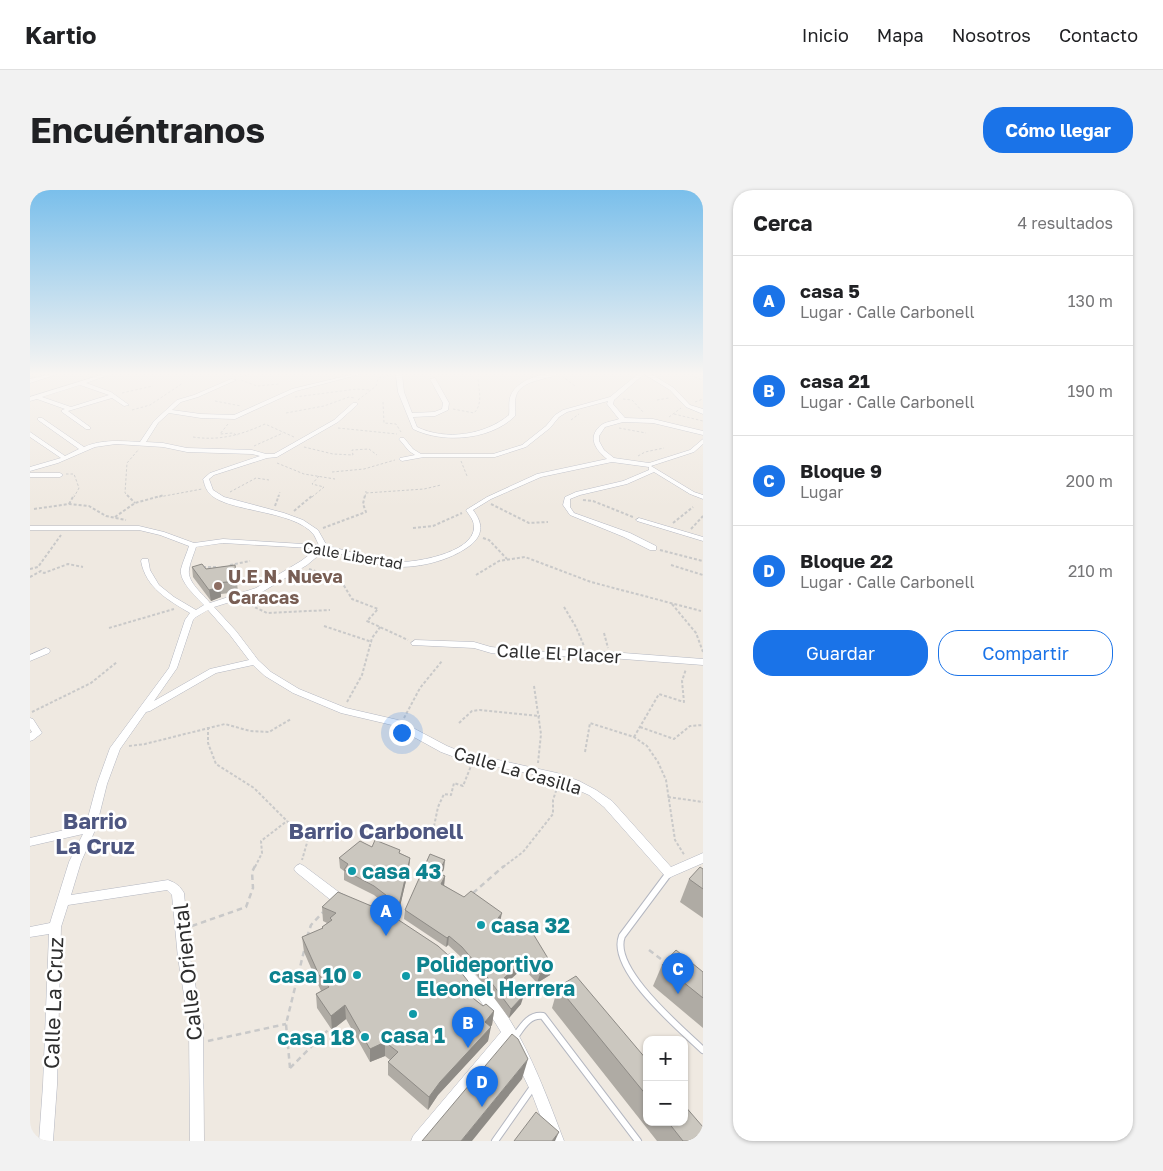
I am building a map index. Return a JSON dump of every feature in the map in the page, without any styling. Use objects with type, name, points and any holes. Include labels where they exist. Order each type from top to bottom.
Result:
[{"type":"street","points":[[74,418],[88,428]]},
{"type":"street","points":[[142,443],[148,430],[160,418]]},
{"type":"street","points":[[145,561],[146,572],[156,586],[196,613],[208,606],[258,590],[300,566],[324,547],[316,532],[288,516],[274,511],[232,503],[216,497],[206,483],[206,479],[212,474],[265,457],[275,456],[339,418]]},
{"type":"street","points":[[411,418],[415,428],[423,432],[456,436],[478,433],[510,418]]},
{"type":"street","points":[[402,459],[419,455],[449,454],[493,456],[524,446],[548,427],[555,418]]},
{"type":"street","points":[[40,419],[83,449]]},
{"type":"street","points":[[612,460],[601,451],[596,441],[600,428],[607,423],[623,420],[645,420],[703,433]]},
{"type":"street","points":[[30,434],[65,458]]},
{"type":"street","points":[[402,436],[411,450],[419,455]]},
{"type":"street","points":[[653,548],[628,535],[572,514],[566,506],[567,498],[578,493],[625,483],[651,468],[692,451],[703,441]]},
{"type":"street","points":[[30,469],[65,458],[83,449],[116,442],[142,443],[186,450],[258,453],[265,457]]},
{"type":"street","points":[[475,535],[478,530],[477,523],[470,510],[484,501],[539,475],[612,460],[651,468],[692,493],[703,497]]},
{"type":"street","points":[[30,475],[60,475]]},
{"type":"street","points":[[640,520],[703,539]]},
{"type":"street","points":[[30,528],[150,529],[193,546],[186,566]]},
{"type":"street","name":"Calle Libertad","points":[[193,546],[223,541],[324,547],[388,564],[411,565],[451,553],[475,535]]},
{"type":"street","name":"Calle La Casilla","points":[[186,566],[185,576],[255,662],[268,674],[296,691],[342,710],[400,724],[444,749],[474,759],[560,778],[596,794],[608,804],[669,873]]},
{"type":"street","name":"Calle La Cruz","points":[[46,1141],[50,1085],[55,927],[75,862],[91,828],[102,784],[115,748],[173,668],[189,620],[196,613]]},
{"type":"street","name":"Calle El Placer","points":[[415,643],[474,645],[491,650],[541,655],[610,655],[703,662]]},
{"type":"street","points":[[30,658],[46,651]]},
{"type":"street","points":[[141,713],[214,670],[255,662]]},
{"type":"street","points":[[30,720],[37,733],[30,738]]},
{"type":"street","points":[[30,842],[91,828]]},
{"type":"street","points":[[669,873],[689,862],[703,858]]},
{"type":"street","points":[[300,869],[336,897],[357,906]]},
{"type":"street","name":"Calle Oriental","points":[[64,901],[168,885],[178,892],[183,929],[184,958],[196,1025],[197,1141]]},
{"type":"street","points":[[30,932],[55,927]]},
{"type":"street","points":[[438,950],[460,969],[496,1014],[510,1036],[535,1084],[556,1141]]},
{"type":"street","points":[[418,1141],[510,1036]]},
{"type":"lane","points":[[669,873],[626,931],[620,942],[621,955],[635,981],[703,1050]]},
{"type":"lane","points":[[510,1036],[533,1016],[543,1016],[638,1141]]},
{"type":"lane","points":[[495,1141],[535,1084]]},
{"type":"path","points":[[233,418],[220,434],[234,434],[238,436]]},
{"type":"path","points":[[384,418],[384,424],[396,424],[402,436]]},
{"type":"path","points":[[607,423],[621,429],[646,433]]},
{"type":"path","points":[[193,437],[218,440],[238,436],[265,424],[302,440]]},
{"type":"path","points":[[326,426],[402,436]]},
{"type":"path","points":[[240,452],[284,433]]},
{"type":"path","points":[[135,503],[125,493],[127,463],[138,453],[142,443]]},
{"type":"path","points":[[294,445],[334,454],[353,454],[352,450],[370,449],[377,454]]},
{"type":"path","points":[[629,462],[645,452],[664,448]]},
{"type":"path","points":[[449,454],[451,462],[461,461],[467,476]]},
{"type":"path","points":[[265,457],[291,469],[335,479]]},
{"type":"path","points":[[332,472],[364,469],[402,459]]},
{"type":"path","points":[[60,475],[74,474],[78,488],[69,504]]},
{"type":"path","points":[[288,516],[314,497],[324,487],[312,484],[318,476]]},
{"type":"path","points":[[216,497],[235,490],[256,478],[269,480]]},
{"type":"path","points":[[316,532],[366,512],[363,507],[363,498],[366,492],[424,489],[441,485]]},
{"type":"path","points":[[114,518],[135,503],[173,493],[209,488]]},
{"type":"path","points":[[274,511],[280,492]]},
{"type":"path","points":[[567,498],[593,501],[640,520]]},
{"type":"path","points":[[484,501],[529,523],[548,522]]},
{"type":"path","points":[[34,509],[69,504],[89,506],[106,516],[129,521]]},
{"type":"path","points":[[667,527],[693,507]]},
{"type":"path","points":[[413,528],[433,526],[470,510]]},
{"type":"path","points":[[687,533],[703,516]]},
{"type":"path","points":[[30,569],[38,567],[65,527]]},
{"type":"path","points":[[475,535],[489,540],[507,559]]},
{"type":"path","points":[[653,548],[703,561]]},
{"type":"path","points":[[476,575],[499,561],[525,557],[592,582],[701,611]]},
{"type":"path","points":[[230,565],[250,561]]},
{"type":"path","points":[[30,577],[68,564],[83,567]]},
{"type":"path","points":[[671,564],[703,575]]},
{"type":"path","points":[[186,566],[221,567]]},
{"type":"path","points":[[300,566],[340,580],[352,598],[378,609],[367,621],[415,643]]},
{"type":"path","points":[[238,597],[254,608],[267,613],[330,610]]},
{"type":"path","points":[[672,603],[696,633],[703,652]]},
{"type":"path","points":[[109,628],[162,614],[183,605]]},
{"type":"path","points":[[564,607],[576,627],[588,655]]},
{"type":"path","points":[[324,626],[372,642]]},
{"type":"path","points":[[342,710],[362,675],[372,638],[381,626]]},
{"type":"path","points":[[604,633],[610,655]]},
{"type":"path","points":[[400,724],[419,687],[427,675],[442,661]]},
{"type":"path","points":[[30,714],[91,683],[104,670],[117,662]]},
{"type":"path","points":[[634,737],[659,694],[684,702],[682,681],[688,662]]},
{"type":"path","points":[[534,686],[540,716],[541,734],[538,773]]},
{"type":"path","points":[[459,723],[472,711],[480,710],[540,716]]},
{"type":"path","points":[[115,748],[145,744],[208,726],[225,724],[250,731],[269,732],[291,719]]},
{"type":"path","points":[[585,752],[590,723],[634,737],[647,746],[658,762],[666,780],[675,840],[689,862]]},
{"type":"path","points":[[640,727],[674,739],[690,726],[703,725]]},
{"type":"path","points":[[208,726],[208,743],[216,764],[254,788],[294,828],[309,836],[300,869]]},
{"type":"path","points":[[431,841],[438,807],[444,794],[451,795],[454,784],[463,786],[474,759]]},
{"type":"path","points":[[472,894],[501,868],[523,852],[553,814],[553,800],[560,778]]},
{"type":"path","points":[[668,797],[703,802]]},
{"type":"path","points":[[183,929],[246,906],[253,888],[252,872],[262,853],[261,841],[287,821]]},
{"type":"path","points":[[307,939],[311,925],[336,897]]},
{"type":"path","points":[[305,945],[286,1024],[290,1068],[338,1020]]},
{"type":"path","points":[[649,950],[672,968]]},
{"type":"path","points":[[196,1044],[286,1024]]},
{"type":"building","points":[[202,564],[206,569],[235,565],[237,581],[217,583],[220,587],[209,590],[192,567]]},
{"type":"building","points":[[375,840],[400,850],[399,853],[410,858],[399,905],[374,886],[344,870],[348,864],[339,858],[360,841],[372,847]]},
{"type":"building","points":[[430,854],[445,860],[438,873],[445,876],[441,884],[464,897],[471,891],[502,913],[495,922],[508,934],[526,922],[552,965],[540,974],[525,959],[504,978],[524,995],[511,1009],[462,947],[449,936],[447,938],[405,910]]},
{"type":"building","points":[[700,867],[703,869],[703,889],[689,879]]},
{"type":"building","points":[[338,892],[388,913],[438,946],[459,965],[457,967],[471,985],[464,991],[483,1006],[486,1004],[494,1011],[485,1022],[491,1027],[440,1082],[429,1097],[388,1062],[398,1052],[385,1042],[370,1049],[345,1005],[331,1016],[316,994],[329,987],[319,975],[302,937],[323,928],[332,920],[330,918],[336,913],[322,907]]},
{"type":"building","points":[[676,950],[703,972],[703,998],[662,965]]},
{"type":"building","points":[[576,976],[643,1055],[643,1091],[558,987]]},
{"type":"building","points":[[512,1034],[518,1039],[528,1059],[461,1141],[422,1141]]},
{"type":"building","points":[[688,1110],[703,1127],[703,1141],[683,1141],[671,1126],[688,1126]]},
{"type":"building","points":[[536,1112],[559,1132],[552,1141],[514,1141]]},
{"type":"place","name":"U.E.N. Nueva Caracas","points":[[218,586]]},
{"type":"place","name":"casa 43","points":[[352,871]]},
{"type":"place","name":"casa 32","points":[[481,925]]},
{"type":"place","name":"casa 5","points":[[386,936]]},
{"type":"place","name":"casa 10","points":[[357,975]]},
{"type":"place","name":"Polideportivo Eleonel Herrera","points":[[406,976]]},
{"type":"place","name":"Bloque 9","points":[[678,994]]},
{"type":"place","name":"casa 1","points":[[413,1014]]},
{"type":"place","name":"casa 18","points":[[365,1037]]},
{"type":"place","name":"casa 21","points":[[468,1048]]},
{"type":"place","name":"Bloque 22","points":[[482,1107]]},
{"type":"district","name":"Barrio Carbonell","points":[[376,830]]},
{"type":"district","name":"Barrio La Cruz","points":[[95,832]]}]
